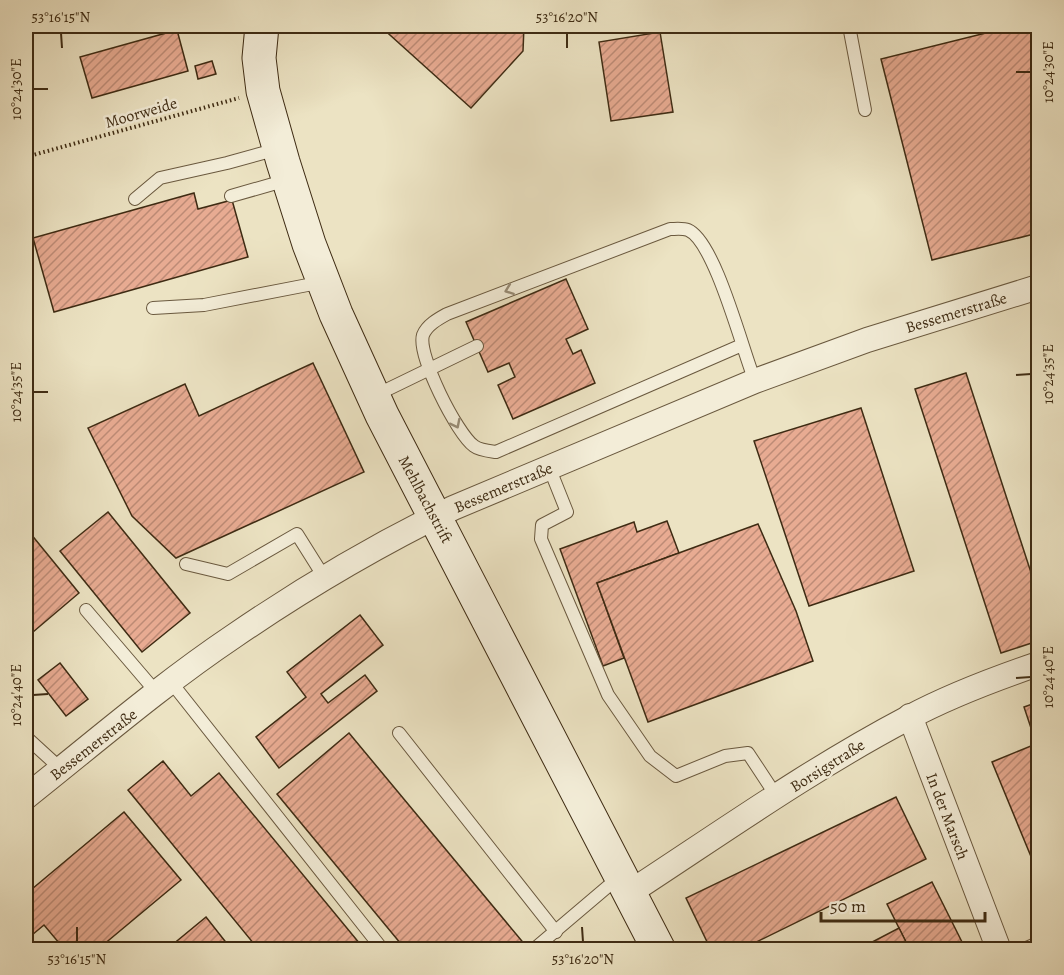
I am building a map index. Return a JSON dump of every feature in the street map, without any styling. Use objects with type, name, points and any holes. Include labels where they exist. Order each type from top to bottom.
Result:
[{"type":"street","name":"Mehlbachstrift","points":[[262,26],[259,58],[263,91],[284,164],[324,282],[373,396],[658,950]]},
{"type":"street","name":"Bessemerstraße","points":[[26,797],[233,636],[324,577],[436,516],[754,381],[867,340],[1038,287]]},
{"type":"street","name":"Borsigstraße","points":[[625,884],[777,797],[845,753],[977,678],[1038,664]]},
{"type":"street","name":"In der Marsch","points":[[910,717],[999,950]]},
{"type":"lane","points":[[849,26],[865,110]]},
{"type":"lane","points":[[135,199],[160,178],[227,163],[284,164]]},
{"type":"lane","points":[[231,196],[284,164]]},
{"type":"lane","points":[[742,345],[496,452],[476,448],[462,436],[428,368],[423,352],[423,335],[433,322],[447,314],[564,268],[670,230],[687,229],[701,239],[725,292],[754,381]]},
{"type":"lane","points":[[153,308],[204,305],[324,282]]},
{"type":"lane","points":[[373,396],[477,346]]},
{"type":"lane","points":[[549,467],[567,512],[542,525],[541,539],[608,695],[650,756],[676,776],[725,756],[748,753],[777,797]]},
{"type":"lane","points":[[186,564],[228,574],[297,534],[324,577]]},
{"type":"lane","points":[[86,610],[164,688],[383,950]]},
{"type":"lane","points":[[399,733],[556,932]]},
{"type":"lane","points":[[26,738],[61,769]]},
{"type":"lane","points":[[533,950],[625,884]]},
{"type":"path","name":"Moorweide","points":[[26,157],[263,91]]},
{"type":"building","points":[[26,26],[86,26],[26,32]]},
{"type":"building","points":[[380,26],[524,26],[523,51],[471,108]]},
{"type":"building","points":[[1014,26],[1038,26],[1038,233],[932,260],[881,59]]},
{"type":"building","points":[[177,30],[188,71],[92,98],[80,57]]},
{"type":"building","points":[[660,32],[673,112],[611,121],[599,42]]},
{"type":"building","points":[[212,61],[216,74],[198,79],[195,66]]},
{"type":"building","points":[[194,193],[198,209],[232,200],[248,257],[54,312],[33,238]]},
{"type":"building","points":[[566,279],[588,329],[566,339],[573,354],[581,350],[595,383],[513,419],[498,385],[515,377],[509,363],[488,372],[466,322]]},
{"type":"building","points":[[313,363],[364,472],[176,558],[132,516],[88,428],[185,384],[199,416]]},
{"type":"building","points":[[966,373],[1038,594],[1038,641],[1001,653],[915,389]]},
{"type":"building","points":[[861,408],[914,571],[809,606],[754,441]]},
{"type":"building","points":[[108,512],[190,613],[142,652],[60,551]]},
{"type":"building","points":[[667,521],[679,553],[597,583],[624,658],[603,666],[560,549],[634,522],[637,532]]},
{"type":"building","points":[[758,524],[796,611],[813,661],[648,722],[597,583]]},
{"type":"building","points":[[26,528],[79,593],[26,638]]},
{"type":"building","points":[[360,615],[383,645],[321,694],[328,703],[365,675],[377,691],[279,768],[256,737],[306,697],[287,672]]},
{"type":"building","points":[[60,663],[88,699],[66,716],[38,680]]},
{"type":"building","points":[[1038,702],[1038,738],[1035,740],[1024,707]]},
{"type":"building","points":[[349,733],[526,946],[522,950],[406,950],[277,794]]},
{"type":"building","points":[[1038,743],[1038,856],[1032,859],[992,762]]},
{"type":"building","points":[[163,761],[191,796],[219,773],[365,950],[259,950],[128,790]]},
{"type":"building","points":[[896,797],[926,859],[740,950],[711,950],[686,898]]},
{"type":"building","points":[[124,812],[181,880],[97,950],[65,950],[44,925],[26,940],[26,894]]},
{"type":"building","points":[[932,882],[966,950],[910,950],[887,904]]},
{"type":"building","points":[[206,917],[232,950],[166,950]]},
{"type":"building","points":[[899,928],[910,950],[857,950]]}]
